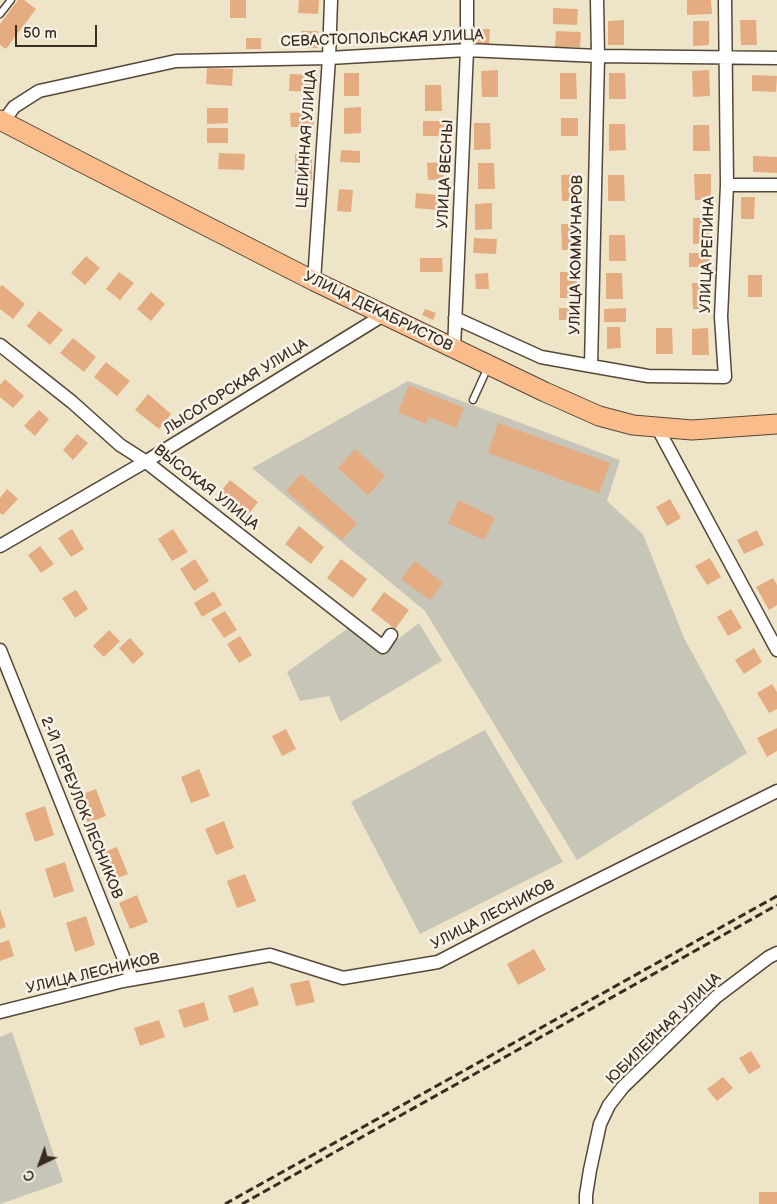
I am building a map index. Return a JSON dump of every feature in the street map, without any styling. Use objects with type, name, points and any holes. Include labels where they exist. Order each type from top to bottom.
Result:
[{"type":"main road","name":"УЛИЦА ДЕКАБРИСТОВ","points":[[2,121],[314,281],[544,392],[599,416],[633,426],[692,430],[777,424]]},
{"type":"street","name":"ЦЕЛИННАЯ УЛИЦА","points":[[314,281],[329,58],[331,0]]},
{"type":"street","name":"УЛИЦА ВЕСНЫ","points":[[454,349],[467,50],[467,0]]},
{"type":"street","name":"УЛИЦА КОММУНАРОВ","points":[[591,366],[598,0]]},
{"type":"street","name":"УЛИЦА РЕПИНА","points":[[591,366],[648,376],[725,377],[721,318],[727,185],[725,0]]},
{"type":"street","name":"СЕВАСТОПОЛЬСКАЯ УЛИЦА","points":[[2,121],[14,107],[39,91],[176,60],[329,58],[467,50],[598,56],[777,58]]},
{"type":"street","points":[[727,185],[777,185]]},
{"type":"street","name":"ЛЫСОГОРСКАЯ УЛИЦА","points":[[0,546],[145,461],[384,314]]},
{"type":"street","points":[[456,318],[541,357],[591,366]]},
{"type":"street","name":"ВЫСОКАЯ УЛИЦА","points":[[0,345],[72,402],[120,445],[145,461],[383,647],[391,635]]},
{"type":"street","points":[[657,427],[777,650]]},
{"type":"street","name":"2-Й ПЕРЕУЛОК ЛЕСНИКОВ","points":[[0,650],[132,979]]},
{"type":"street","name":"УЛИЦА ЛЕСНИКОВ","points":[[2,1012],[132,979],[270,955],[343,978],[438,962],[777,791]]},
{"type":"street","name":"ЮБИЛЕЙНАЯ УЛИЦА","points":[[586,1204],[590,1170],[600,1124],[610,1105],[623,1087],[716,997],[777,953]]},
{"type":"street","points":[[0,998],[2,1012]]},
{"type":"lane","points":[[0,14],[11,0]]},
{"type":"lane","points":[[473,400],[489,365]]},
{"type":"shaded area","points":[[408,381],[620,460],[607,501],[643,534],[684,638],[747,753],[577,860],[425,611],[252,468]]},
{"type":"shaded area","points":[[419,623],[442,661],[340,722],[329,696],[300,701],[287,672],[354,624],[379,654]]},
{"type":"shaded area","points":[[485,730],[563,862],[420,934],[351,802]]},
{"type":"shaded area","points":[[12,1032],[63,1182],[0,1204],[0,1037]]},
{"type":"building","points":[[18,0],[24,0],[36,9],[6,49],[0,45],[0,24]]},
{"type":"building","points":[[230,0],[246,0],[246,18],[230,18]]},
{"type":"building","points":[[299,0],[319,0],[318,14],[298,13]]},
{"type":"building","points":[[687,0],[711,0],[712,14],[687,15]]},
{"type":"building","points":[[553,8],[578,9],[577,25],[553,24]]},
{"type":"building","points":[[624,20],[624,45],[608,45],[608,21]]},
{"type":"building","points":[[740,20],[756,20],[757,45],[741,45]]},
{"type":"building","points":[[693,21],[709,21],[709,45],[693,46]]},
{"type":"building","points":[[477,29],[490,29],[489,45],[476,45]]},
{"type":"building","points":[[301,31],[318,31],[318,48],[301,48]]},
{"type":"building","points":[[556,31],[581,32],[580,47],[555,47]]},
{"type":"building","points":[[246,38],[261,38],[261,49],[246,49]]},
{"type":"building","points":[[207,68],[233,69],[232,86],[206,84]]},
{"type":"building","points":[[498,70],[498,97],[482,97],[481,71]]},
{"type":"building","points":[[709,70],[710,96],[693,97],[692,71]]},
{"type":"building","points":[[344,73],[359,73],[359,96],[344,96]]},
{"type":"building","points":[[560,73],[576,73],[577,99],[560,99]]},
{"type":"building","points":[[609,73],[625,73],[626,99],[609,99]]},
{"type":"building","points":[[290,74],[316,75],[315,92],[289,91]]},
{"type":"building","points":[[752,75],[777,76],[776,92],[752,91]]},
{"type":"building","points":[[425,85],[441,85],[442,111],[425,111]]},
{"type":"building","points":[[361,107],[361,133],[344,134],[344,108]]},
{"type":"building","points":[[207,108],[228,108],[228,123],[207,124]]},
{"type":"building","points":[[313,112],[314,127],[291,127],[290,113]]},
{"type":"building","points":[[561,118],[578,118],[578,136],[561,136]]},
{"type":"building","points":[[423,121],[446,121],[446,136],[423,136]]},
{"type":"building","points":[[474,123],[490,123],[491,149],[474,150]]},
{"type":"building","points":[[609,124],[625,124],[626,150],[609,151]]},
{"type":"building","points":[[693,125],[709,125],[710,151],[693,151]]},
{"type":"building","points":[[207,128],[228,128],[228,143],[207,143]]},
{"type":"building","points":[[341,150],[360,151],[360,163],[340,162]]},
{"type":"building","points":[[219,153],[245,154],[244,170],[218,169]]},
{"type":"building","points":[[295,154],[312,154],[312,180],[295,181]]},
{"type":"building","points":[[753,156],[777,157],[777,173],[753,172]]},
{"type":"building","points":[[443,162],[444,179],[428,180],[427,163]]},
{"type":"building","points":[[478,163],[494,163],[495,189],[478,189]]},
{"type":"building","points":[[578,174],[578,201],[562,201],[561,175]]},
{"type":"building","points":[[694,174],[711,174],[711,200],[695,200]]},
{"type":"building","points":[[608,175],[624,175],[625,201],[608,201]]},
{"type":"building","points":[[339,189],[353,190],[351,212],[337,211]]},
{"type":"building","points":[[416,193],[440,195],[439,210],[415,208]]},
{"type":"building","points":[[741,197],[755,197],[754,219],[741,219]]},
{"type":"building","points":[[492,203],[492,229],[475,230],[475,204]]},
{"type":"building","points":[[709,217],[710,243],[693,244],[693,218]]},
{"type":"building","points":[[561,224],[578,224],[578,250],[562,250]]},
{"type":"building","points":[[609,235],[625,235],[626,261],[609,261]]},
{"type":"building","points":[[474,238],[497,239],[496,254],[473,253]]},
{"type":"building","points":[[689,253],[710,253],[710,267],[689,267]]},
{"type":"building","points":[[86,256],[100,268],[85,285],[71,273]]},
{"type":"building","points":[[420,258],[442,258],[443,272],[420,272]]},
{"type":"building","points":[[119,272],[134,283],[120,300],[106,289]]},
{"type":"building","points":[[560,272],[577,272],[577,298],[560,298]]},
{"type":"building","points":[[488,273],[489,289],[476,289],[475,274]]},
{"type":"building","points":[[606,273],[622,273],[623,299],[606,299]]},
{"type":"building","points":[[748,275],[762,275],[762,297],[748,297]]},
{"type":"building","points":[[692,283],[709,283],[709,309],[693,309]]},
{"type":"building","points":[[2,285],[25,304],[13,319],[0,309],[0,287]]},
{"type":"building","points":[[151,292],[165,304],[151,321],[137,309]]},
{"type":"building","points":[[559,308],[578,308],[578,320],[559,320]]},
{"type":"building","points":[[626,308],[626,322],[604,322],[604,309]]},
{"type":"building","points":[[425,309],[436,313],[433,320],[422,315]]},
{"type":"building","points":[[39,311],[63,330],[50,345],[27,326]]},
{"type":"building","points":[[607,327],[620,327],[621,348],[607,349]]},
{"type":"building","points":[[656,328],[672,328],[673,354],[656,354]]},
{"type":"building","points":[[708,328],[709,355],[692,355],[692,329]]},
{"type":"building","points":[[73,338],[96,357],[84,372],[60,353]]},
{"type":"building","points":[[106,362],[130,381],[117,396],[94,377]]},
{"type":"building","points":[[5,379],[24,396],[13,408],[0,397],[0,385]]},
{"type":"building","points":[[409,385],[464,408],[456,428],[429,417],[426,424],[398,412]]},
{"type":"building","points":[[148,394],[171,414],[159,429],[135,410]]},
{"type":"building","points":[[39,410],[49,419],[35,436],[24,426]]},
{"type":"building","points":[[498,423],[610,463],[599,493],[488,453]]},
{"type":"building","points":[[77,434],[88,443],[73,460],[63,450]]},
{"type":"building","points":[[355,449],[385,476],[368,495],[338,468]]},
{"type":"building","points":[[301,474],[357,523],[342,540],[286,491]]},
{"type":"building","points":[[230,480],[258,502],[244,520],[216,497]]},
{"type":"building","points":[[7,489],[18,499],[3,515],[0,513],[0,498]]},
{"type":"building","points":[[670,499],[681,518],[667,526],[656,507]]},
{"type":"building","points":[[459,500],[495,518],[484,540],[448,523]]},
{"type":"building","points":[[299,526],[324,547],[311,564],[285,544]]},
{"type":"building","points":[[72,529],[84,549],[71,557],[58,538]]},
{"type":"building","points":[[173,529],[188,552],[172,561],[158,539]]},
{"type":"building","points":[[757,530],[764,545],[744,554],[737,540]]},
{"type":"building","points":[[40,546],[54,564],[41,573],[28,555]]},
{"type":"building","points":[[710,558],[721,577],[707,585],[695,566]]},
{"type":"building","points":[[195,559],[209,581],[194,591],[180,569]]},
{"type":"building","points":[[341,559],[367,579],[353,598],[327,578]]},
{"type":"building","points":[[415,561],[443,583],[430,600],[401,579]]},
{"type":"building","points":[[773,578],[777,585],[777,605],[769,610],[756,587]]},
{"type":"building","points":[[76,590],[88,609],[75,618],[62,598]]},
{"type":"building","points":[[214,591],[222,605],[202,617],[194,603]]},
{"type":"building","points":[[384,592],[409,610],[395,629],[371,610]]},
{"type":"building","points":[[731,609],[742,628],[728,636],[717,617]]},
{"type":"building","points":[[225,611],[237,630],[224,638],[211,619]]},
{"type":"building","points":[[109,630],[120,641],[104,657],[93,646]]},
{"type":"building","points":[[240,636],[252,655],[239,663],[227,644]]},
{"type":"building","points":[[130,638],[144,654],[133,664],[119,648]]},
{"type":"building","points":[[754,648],[762,662],[744,674],[735,660]]},
{"type":"building","points":[[772,684],[777,692],[777,709],[769,713],[757,693]]},
{"type":"building","points":[[777,728],[777,751],[767,757],[757,738]]},
{"type":"building","points":[[286,729],[296,749],[282,756],[272,736]]},
{"type":"building","points":[[199,769],[210,796],[191,803],[181,777]]},
{"type":"building","points":[[96,789],[106,816],[88,823],[77,796]]},
{"type":"building","points":[[45,806],[54,835],[35,842],[25,813]]},
{"type":"building","points":[[224,821],[234,848],[216,855],[205,829]]},
{"type":"building","points":[[117,847],[128,874],[110,881],[99,854]]},
{"type":"building","points":[[65,862],[74,891],[54,898],[45,869]]},
{"type":"building","points":[[245,874],[256,901],[237,908],[227,881]]},
{"type":"building","points":[[137,895],[148,922],[130,929],[119,903]]},
{"type":"building","points":[[0,909],[6,927],[0,929]]},
{"type":"building","points":[[86,916],[95,945],[75,952],[66,923]]},
{"type":"building","points":[[9,940],[14,956],[0,961],[0,943]]},
{"type":"building","points":[[534,949],[546,970],[518,985],[507,964]]},
{"type":"building","points":[[309,980],[315,1002],[296,1006],[290,984]]},
{"type":"building","points":[[253,987],[259,1005],[234,1013],[228,996]]},
{"type":"building","points":[[204,1002],[209,1020],[184,1028],[178,1010]]},
{"type":"building","points":[[159,1020],[165,1037],[140,1046],[134,1028]]},
{"type":"building","points":[[751,1051],[761,1067],[749,1074],[739,1058]]},
{"type":"building","points":[[723,1077],[733,1088],[717,1101],[707,1089]]},
{"type":"building","points":[[759,1192],[777,1192],[777,1204],[759,1204]]},
{"type":"railway","points":[[225,1204],[777,896]]},
{"type":"railway","points":[[242,1204],[777,905]]}]
